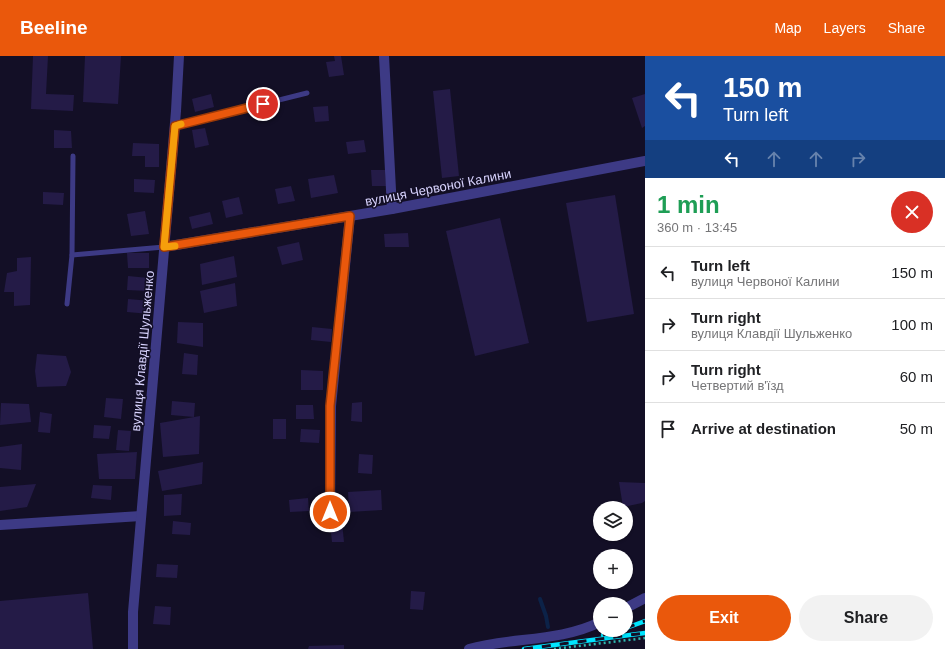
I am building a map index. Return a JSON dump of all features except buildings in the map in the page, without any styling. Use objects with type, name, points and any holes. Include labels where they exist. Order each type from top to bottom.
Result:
[{"type":"street","name":"вулиця Клавдії Шульженко","points":[[133,649],[133,612],[175,126],[179,56]]},
{"type":"street","points":[[384,56],[392,209]]},
{"type":"street","name":"вулиця Червоної Калини","points":[[164,247],[392,209],[645,161]]},
{"type":"street","points":[[330,512],[330,406],[350,216]]},
{"type":"street","points":[[0,525],[141,516]]},
{"type":"street","points":[[633,604],[645,598]]},
{"type":"street","points":[[469,649],[483,645],[548,637],[593,624]]},
{"type":"lane","points":[[175,126],[307,93]]},
{"type":"lane","points":[[67,304],[72,255],[74,156]]},
{"type":"lane","points":[[72,255],[164,247]]},
{"type":"path","points":[[554,649],[645,638]]},
{"type":"waterway","points":[[540,599],[548,627]]},
{"type":"railway","points":[[633,625],[645,621]]},
{"type":"railway","points":[[524,649],[645,633]]},
{"type":"slow traffic","points":[[175,246],[164,247],[175,126],[181,124]]},
{"type":"route","points":[[263,104],[175,126],[164,247],[350,216],[330,406],[330,512]]}]
